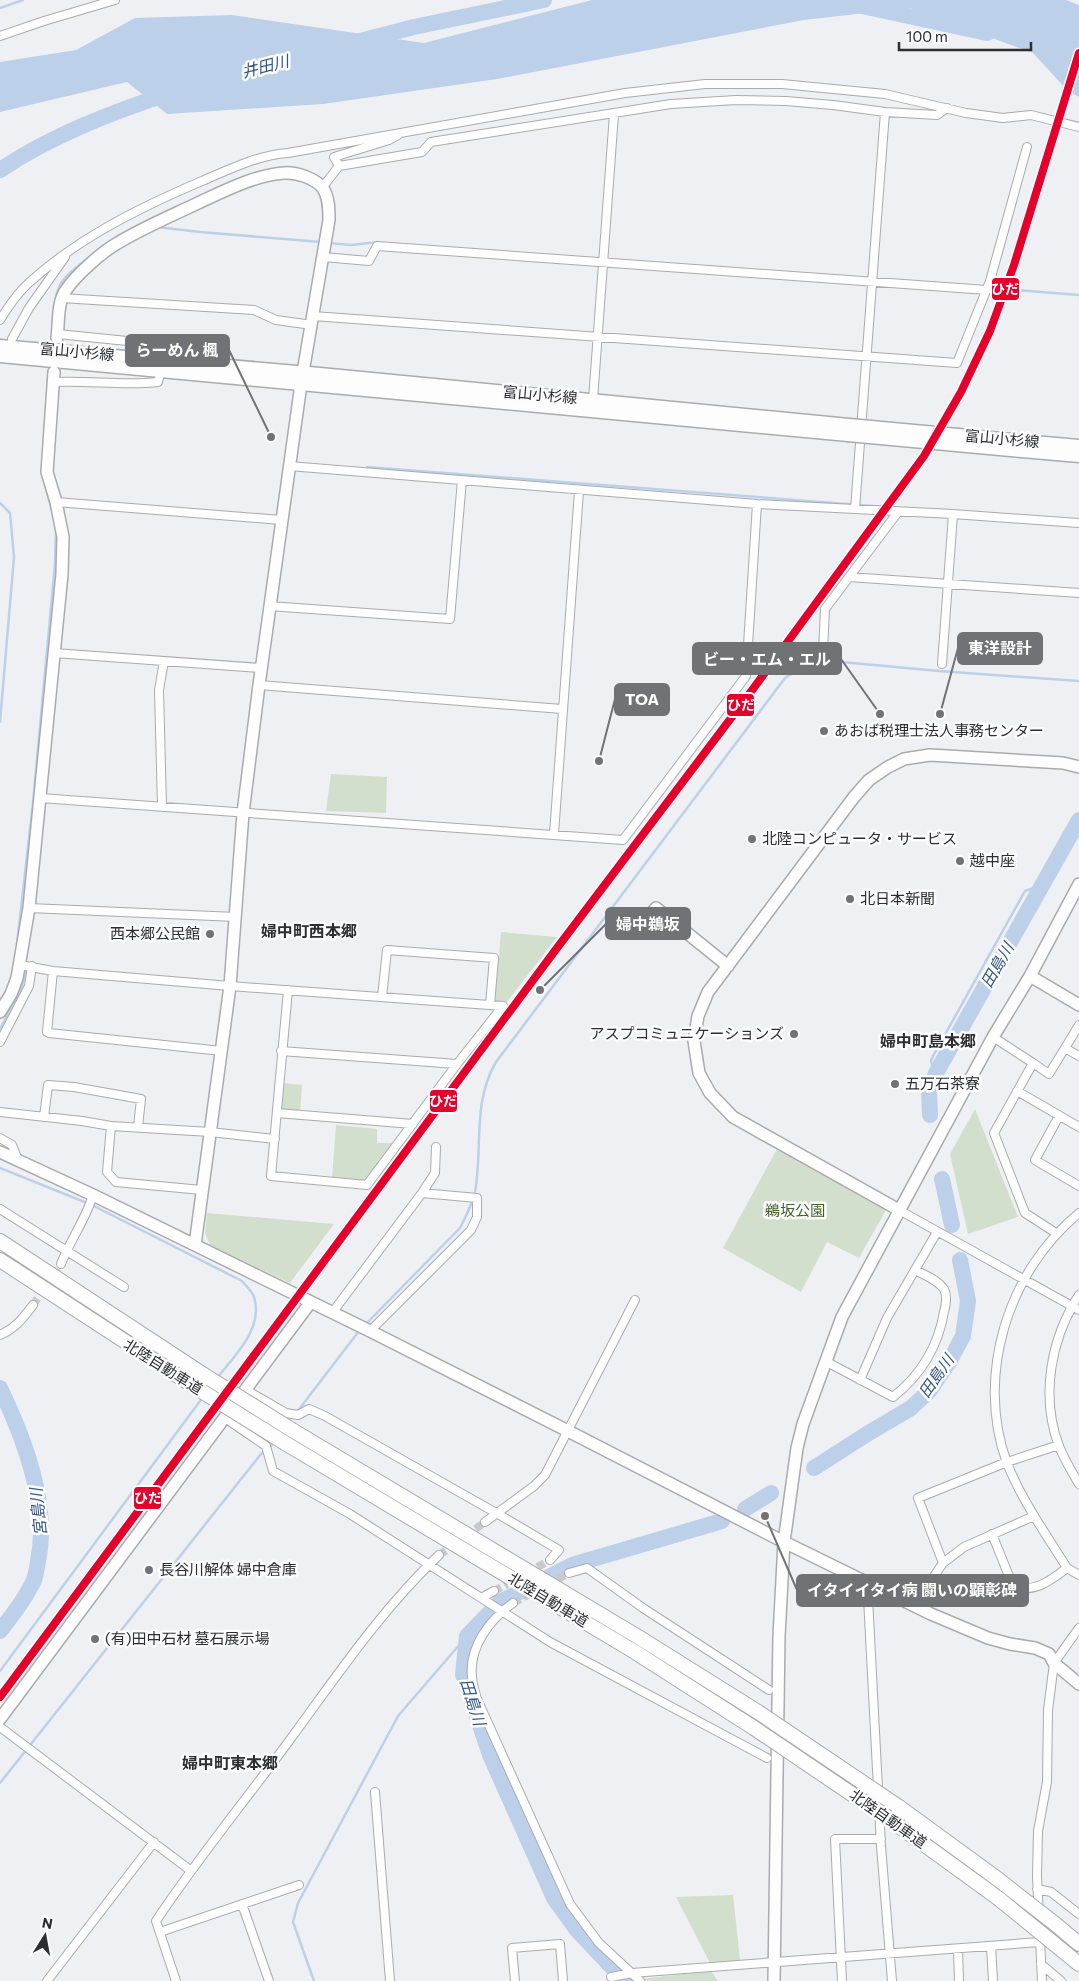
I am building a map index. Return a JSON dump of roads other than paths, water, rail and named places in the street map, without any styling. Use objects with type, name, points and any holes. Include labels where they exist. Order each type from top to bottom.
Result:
[{"type":"highway","name":"北陸自動車道","points":[[0,1241],[204,1375],[292,1430],[632,1633],[758,1712],[898,1807],[999,1880],[1079,1944]]},
{"type":"highway","name":"北陸自動車道","points":[[0,1260],[195,1387],[285,1443],[635,1652],[754,1728],[896,1824],[998,1898],[1046,1942],[1079,1964]]},
{"type":"main road","name":"富山小杉線","points":[[0,346],[161,365],[1022,446],[1079,456]]},
{"type":"main road","name":"富山小杉線","points":[[0,356],[161,365]]},
{"type":"main road","name":"富山小杉線","points":[[302,378],[593,400],[848,430]]},
{"type":"main road","name":"富山小杉線","points":[[1022,446],[1079,446]]},
{"type":"street","points":[[0,36],[115,0]]},
{"type":"street","points":[[0,320],[29,283],[70,251],[124,218],[176,192],[232,167],[271,154],[288,154],[626,93],[705,84],[782,84],[886,94],[1003,118],[1030,115],[1079,127]]},
{"type":"street","points":[[322,188],[339,166],[422,152],[431,142],[670,104],[736,100],[786,101],[885,112],[936,115],[947,108]]},
{"type":"street","points":[[855,509],[885,112]]},
{"type":"street","points":[[593,400],[614,114]]},
{"type":"street","points":[[339,166],[334,157],[389,140],[402,132]]},
{"type":"street","points":[[61,298],[254,310],[276,320],[312,320],[598,337],[957,363],[986,290],[1027,147]]},
{"type":"street","points":[[0,1042],[29,986],[26,966],[29,908],[62,574],[63,537],[56,502],[47,472],[54,377],[73,381],[141,384],[158,382],[161,365],[162,350],[147,343],[58,336],[61,298],[66,289],[86,268],[115,244],[228,189],[284,172],[302,175],[322,188],[329,206],[323,257],[289,466],[261,668],[243,813],[230,986],[195,1245]]},
{"type":"street","points":[[323,257],[369,261],[377,246],[986,290]]},
{"type":"street","points":[[12,339],[29,308],[70,251]]},
{"type":"street","points":[[289,466],[757,504],[953,514],[1079,523]]},
{"type":"street","points":[[269,606],[450,619],[462,480]]},
{"type":"street","points":[[554,834],[579,490]]},
{"type":"street","points":[[56,502],[282,520]]},
{"type":"street","points":[[40,798],[622,840],[746,676],[757,504]]},
{"type":"street","points":[[823,651],[825,609],[898,512]]},
{"type":"street","points":[[942,664],[953,514]]},
{"type":"street","points":[[848,577],[1079,594]]},
{"type":"street","points":[[54,653],[261,668]]},
{"type":"street","points":[[162,807],[159,690],[164,661]]},
{"type":"street","points":[[259,685],[562,709]]},
{"type":"street","points":[[1075,1308],[733,1117],[710,1094],[700,1072],[694,1041],[698,1016],[708,992],[854,797],[869,780],[904,759],[930,755],[1063,763],[1079,767]]},
{"type":"street","points":[[774,1981],[779,1636],[784,1542],[797,1448],[803,1424],[842,1317],[993,1037],[1030,976],[1079,884]]},
{"type":"street","points":[[29,908],[236,916]]},
{"type":"street","points":[[681,927],[728,966]]},
{"type":"street","points":[[382,997],[387,950],[494,958],[490,1005]]},
{"type":"street","points":[[26,966],[53,971],[230,986],[288,990],[503,1006],[457,1064],[367,1185],[271,1176],[288,990]]},
{"type":"street","points":[[0,1012],[26,966]]},
{"type":"street","points":[[53,971],[47,1032],[49,1033],[222,1050]]},
{"type":"street","points":[[1030,976],[1079,1005]]},
{"type":"street","points":[[993,1037],[1049,1074],[1079,1025]]},
{"type":"street","points":[[1065,1048],[1079,1056]]},
{"type":"street","points":[[281,1051],[457,1064]]},
{"type":"street","points":[[1033,1063],[994,1133],[1025,1213],[1056,1233]]},
{"type":"street","points":[[44,1117],[48,1085],[74,1087],[141,1098],[138,1127]]},
{"type":"street","points":[[1017,1091],[1079,1127]]},
{"type":"street","points":[[0,1112],[111,1126],[210,1132],[274,1140]]},
{"type":"street","points":[[277,1113],[413,1124]]},
{"type":"street","points":[[1059,1116],[1035,1160],[1079,1186]]},
{"type":"street","points":[[111,1126],[107,1172],[116,1182],[202,1190]]},
{"type":"street","points":[[0,1138],[12,1146],[18,1160]]},
{"type":"street","points":[[332,1313],[435,1173],[436,1146]]},
{"type":"street","points":[[0,1152],[93,1195],[370,1331],[870,1585],[988,1638],[1035,1648],[1049,1654],[1054,1663],[1079,1684]]},
{"type":"street","points":[[370,1331],[471,1230],[477,1217],[477,1198],[422,1193]]},
{"type":"street","points":[[61,1264],[93,1195]]},
{"type":"street","points":[[0,1209],[124,1287]]},
{"type":"street","points":[[1079,1213],[1056,1233],[1024,1280],[1003,1330],[997,1357],[995,1386],[999,1433],[1007,1462],[1034,1516],[1067,1568],[1079,1575]]},
{"type":"street","points":[[860,1380],[887,1318],[937,1232]]},
{"type":"street","points":[[825,1361],[893,1397],[907,1386],[927,1361],[937,1342],[943,1318],[945,1291],[938,1282],[914,1270]]},
{"type":"street","points":[[1079,1295],[1075,1308],[1060,1330],[1053,1354],[1050,1374],[1053,1422],[1059,1445],[1079,1484]]},
{"type":"street","points":[[485,1522],[534,1486],[545,1475],[635,1300]]},
{"type":"street","points":[[0,1719],[310,1303]]},
{"type":"street","points":[[0,1335],[11,1330],[21,1322],[34,1305]]},
{"type":"street","points":[[246,1390],[286,1413],[298,1415],[309,1409],[325,1416],[559,1550],[550,1560]]},
{"type":"street","points":[[225,1418],[266,1446],[273,1471],[350,1514],[550,1642],[768,1758]]},
{"type":"street","points":[[943,1563],[918,1498],[1007,1462],[1059,1445]]},
{"type":"street","points":[[917,1607],[918,1600],[943,1563],[964,1547],[1034,1516]]},
{"type":"street","points":[[992,1534],[1013,1586],[1022,1589],[1043,1585],[1067,1568]]},
{"type":"street","points":[[176,1981],[156,1921],[190,1870],[279,1755],[369,1633],[400,1594],[439,1556]]},
{"type":"street","points":[[569,1574],[587,1568],[643,1608],[769,1690]]},
{"type":"street","points":[[870,1585],[868,1598],[881,1839],[892,1981]]},
{"type":"street","points":[[481,1598],[494,1591]]},
{"type":"street","points":[[512,1603],[502,1611],[481,1637],[474,1654],[472,1676],[477,1699],[570,1904],[600,1943],[640,1981]]},
{"type":"street","points":[[1042,1981],[1041,1964],[1046,1942],[1038,1889],[1038,1831],[1046,1782],[1048,1710],[1054,1663],[1079,1628]]},
{"type":"street","points":[[0,1727],[190,1870]]},
{"type":"street","points":[[375,1792],[390,1981]]},
{"type":"street","points":[[842,1981],[835,1839],[881,1839]]},
{"type":"street","points":[[48,1981],[154,1842]]},
{"type":"street","points":[[160,1932],[299,1885]]},
{"type":"street","points":[[1038,1889],[1051,1892],[1079,1914]]},
{"type":"street","points":[[242,1904],[269,1981]]},
{"type":"street","points":[[611,1977],[632,1972],[1046,1942]]},
{"type":"street","points":[[515,1981],[512,1948],[560,1944],[563,1981]]},
{"type":"street","points":[[991,1946],[993,1981]]},
{"type":"street","points":[[958,1949],[959,1981]]},
{"type":"street","points":[[1041,1964],[1061,1981]]},
{"type":"water","points":[[592,0],[1066,0],[1079,5],[1079,97],[1068,91],[1033,53],[910,8],[804,20],[497,79],[323,104],[167,114],[127,82],[0,112],[0,62],[76,50],[135,18],[232,15],[424,43]]},
{"type":"waterway","points":[[0,8],[23,0]]},
{"type":"waterway","name":"井田川","points":[[360,41],[414,27],[544,0]]},
{"type":"waterway","name":"井田川","points":[[862,6],[987,33]]},
{"type":"waterway","name":"井田川","points":[[0,170],[40,146],[82,126],[170,93]]},
{"type":"waterway","points":[[157,227],[321,242]]},
{"type":"waterway","points":[[329,243],[351,245],[378,242]]},
{"type":"waterway","points":[[54,311],[57,293],[62,281],[86,260]]},
{"type":"waterway","points":[[990,288],[1079,295]]},
{"type":"waterway","points":[[42,473],[48,378]]},
{"type":"waterway","points":[[367,467],[886,507]]},
{"type":"waterway","points":[[45,485],[52,511]]},
{"type":"waterway","points":[[0,503],[10,513],[14,557],[0,722]]},
{"type":"waterway","points":[[17,944],[33,803],[55,563],[56,529]]},
{"type":"waterway","points":[[365,1325],[460,1228],[471,1206],[477,1175],[481,1110],[484,1093],[496,1062],[785,678],[808,663],[820,660],[1079,681]]},
{"type":"waterway","name":"田島川","points":[[930,1115],[929,1092],[936,1073],[1079,820]]},
{"type":"waterway","points":[[938,1069],[932,1065],[933,1056],[1025,891],[1031,889],[1038,892]]},
{"type":"waterway","points":[[0,1029],[21,989],[26,973],[22,967]]},
{"type":"waterway","points":[[0,1168],[87,1203]]},
{"type":"waterway","name":"田島川","points":[[942,1179],[952,1225]]},
{"type":"waterway","points":[[92,1205],[242,1281],[250,1291],[254,1297],[256,1308],[251,1330],[239,1350],[218,1377]]},
{"type":"waterway","name":"田島川","points":[[814,1468],[911,1408],[930,1390],[949,1362],[963,1336],[968,1301],[960,1260]]},
{"type":"waterway","points":[[297,1412],[359,1331]]},
{"type":"waterway","name":"宮島川","points":[[0,1388],[18,1428],[32,1472],[38,1495],[41,1540],[31,1587],[0,1631]]},
{"type":"waterway","points":[[0,1671],[203,1397]]},
{"type":"waterway","points":[[0,1783],[261,1454],[275,1442]]},
{"type":"waterway","name":"田島川","points":[[745,1509],[771,1493]]},
{"type":"waterway","name":"田島川","points":[[625,1981],[577,1930],[554,1898],[490,1755],[463,1674],[467,1636],[500,1602],[572,1565],[722,1521]]},
{"type":"waterway","points":[[314,1981],[293,1922],[298,1903],[398,1716],[467,1636]]},
{"type":"tunnel","points":[[33,1305],[61,1264]]},
{"type":"tunnel","points":[[466,1536],[485,1522]]},
{"type":"tunnel","points":[[439,1555],[457,1543]]},
{"type":"tunnel","points":[[527,1573],[550,1560]]},
{"type":"tunnel","points":[[547,1585],[569,1573]]},
{"type":"tunnel","points":[[494,1591],[514,1580]]},
{"type":"tunnel","points":[[513,1603],[535,1591]]},
{"type":"place","name":"らーめん 楓","points":[[271,437]]},
{"type":"place","name":"ビー・エム・エル","points":[[880,714]]},
{"type":"place","name":"東洋設計","points":[[940,714]]},
{"type":"place","name":"あおば税理士法人事務センター","points":[[824,731]]},
{"type":"place","name":"TOA","points":[[599,761]]},
{"type":"place","name":"北陸コンピュータ・サービス","points":[[752,839]]},
{"type":"place","name":"越中座","points":[[960,861]]},
{"type":"place","name":"北日本新聞","points":[[850,899]]},
{"type":"place","name":"西本郷公民館","points":[[210,934]]},
{"type":"place","name":"婦中鵜坂","points":[[540,990]]},
{"type":"place","name":"アスプコミュニケーションズ","points":[[794,1034]]},
{"type":"place","name":"五万石茶寮","points":[[895,1084]]},
{"type":"place","name":"イタイイタイ病 闘いの顕彰碑","points":[[765,1516]]},
{"type":"place","name":"長谷川解体 婦中倉庫","points":[[149,1570]]},
{"type":"place","name":"(有)田中石材 墓石展示場","points":[[95,1639]]},
{"type":"district","name":"婦中町西本郷","points":[[309,931]]},
{"type":"district","name":"婦中町島本郷","points":[[928,1041]]},
{"type":"district","name":"婦中町東本郷","points":[[230,1763]]},
{"type":"park label","name":"鵜坂公園","points":[[795,1211]]}]
